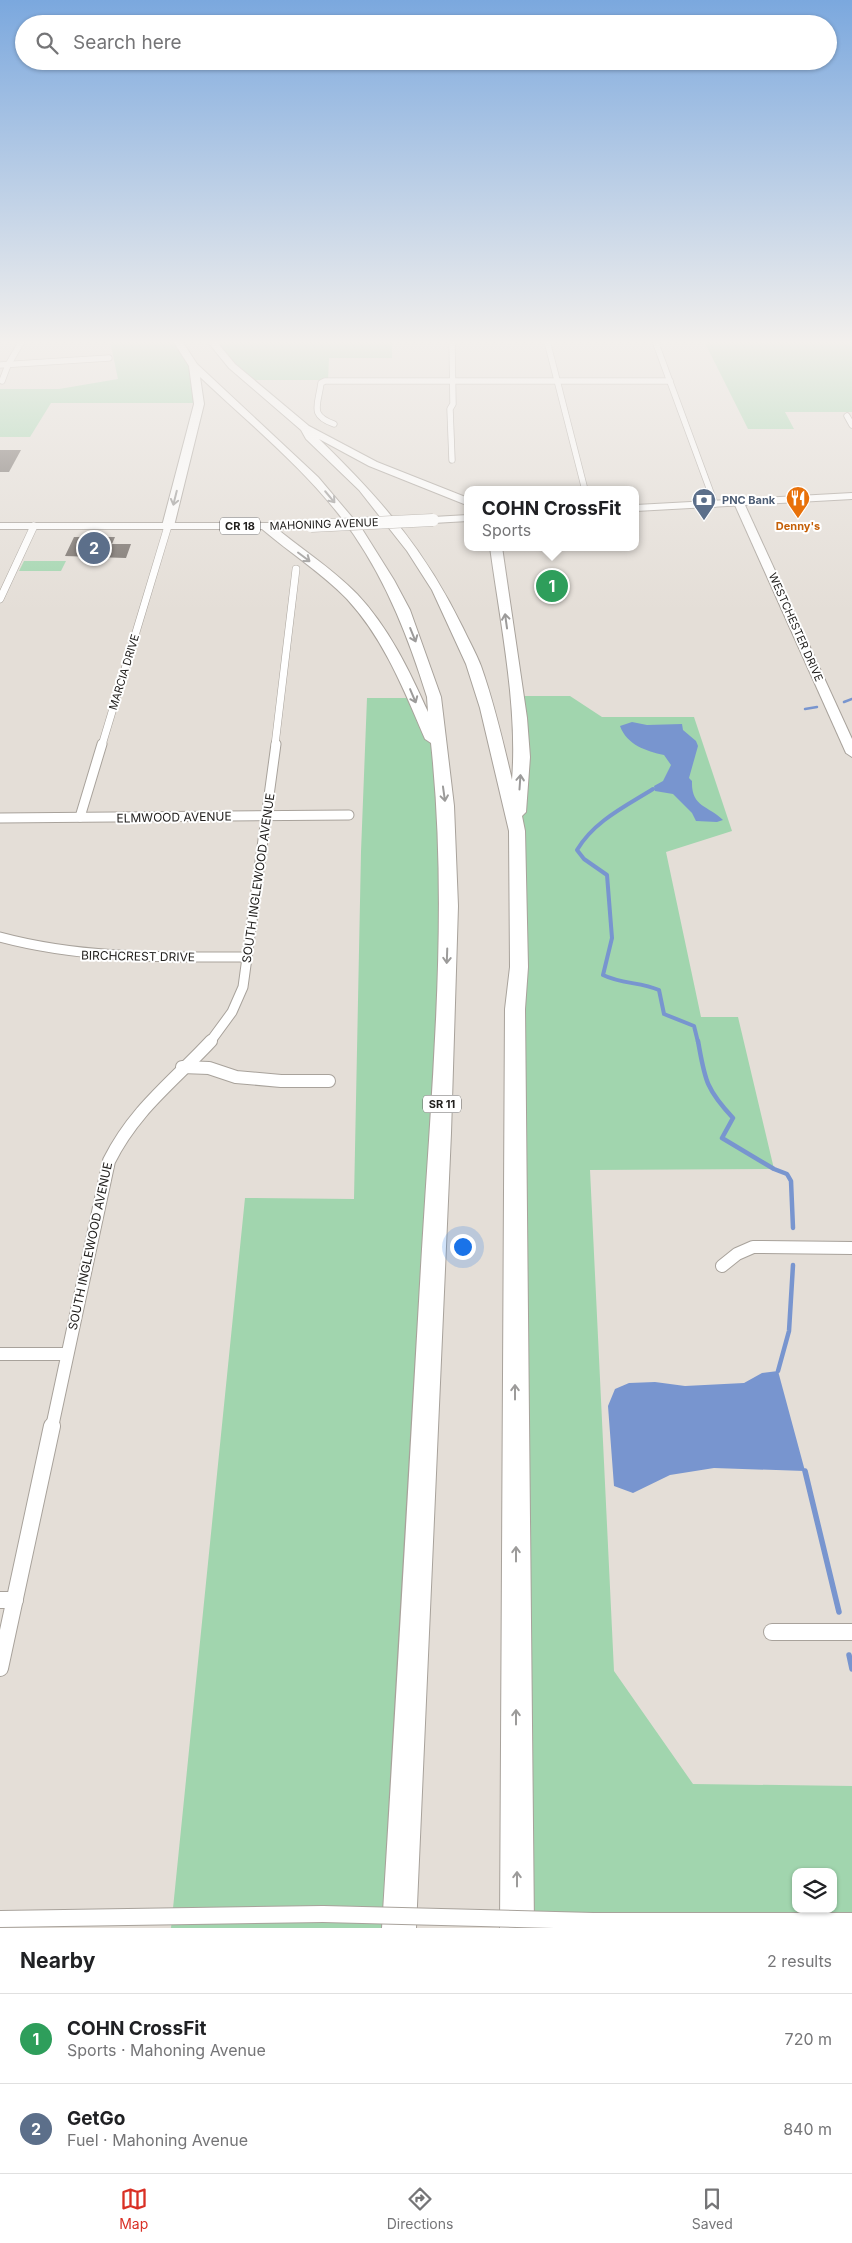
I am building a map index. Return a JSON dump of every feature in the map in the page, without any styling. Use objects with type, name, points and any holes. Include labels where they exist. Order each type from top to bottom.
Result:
[{"type":"highway","points":[[168,526],[192,431]]},
{"type":"highway","name":"SR 11","points":[[263,431],[314,479],[350,521],[371,552],[403,610],[419,650],[434,697],[446,806],[449,853],[449,915],[440,1133],[400,1928]]},
{"type":"highway","points":[[307,431],[310,437],[364,488],[388,516],[438,590],[473,664],[487,708],[517,831]]},
{"type":"highway","points":[[311,431],[373,464],[464,502]]},
{"type":"highway","points":[[266,526],[337,583],[373,622],[397,659],[439,753]]},
{"type":"highway","points":[[497,551],[522,757],[517,831],[518,967],[515,1028],[517,1928]]},
{"type":"main road","points":[[639,508],[852,496]]},
{"type":"main road","name":"MAHONING AVENUE","points":[[0,526],[311,526],[464,518]]},
{"type":"street","points":[[451,431],[452,460]]},
{"type":"street","points":[[569,431],[584,486]]},
{"type":"street","points":[[688,431],[715,504]]},
{"type":"street","name":"WESTCHESTER DRIVE","points":[[739,503],[852,753]]},
{"type":"street","points":[[0,599],[34,526]]},
{"type":"street","name":"MARCIA DRIVE","points":[[80,817],[168,526]]},
{"type":"street","name":"SOUTH INGLEWOOD AVENUE","points":[[0,1668],[7,1600],[67,1354],[106,1171],[113,1149],[137,1112],[220,1030],[234,1009],[243,987],[296,569]]},
{"type":"street","name":"ELMWOOD AVENUE","points":[[0,818],[348,815]]},
{"type":"street","name":"BIRCHCREST DRIVE","points":[[3,941],[97,956],[247,956]]},
{"type":"street","points":[[182,1067],[209,1068],[236,1077],[281,1081],[329,1081]]},
{"type":"street","points":[[722,1266],[737,1254],[753,1247],[852,1248]]},
{"type":"street","points":[[0,1354],[67,1354]]},
{"type":"street","points":[[772,1632],[852,1632]]},
{"type":"street","points":[[0,1919],[323,1914],[593,1921],[852,1921]]},
{"type":"green space","points":[[0,431],[34,431],[30,437],[0,437]]},
{"type":"green space","points":[[24,561],[66,561],[61,571],[19,571]]},
{"type":"green space","points":[[517,696],[570,696],[602,717],[694,717],[732,831],[666,852],[701,1017],[738,1017],[774,1169],[590,1170],[614,1671],[693,1784],[852,1786],[852,1928],[517,1928]]},
{"type":"green space","points":[[367,698],[414,698],[439,753],[446,806],[399,1928],[171,1928],[245,1198],[354,1199],[361,852]]},
{"type":"water","points":[[632,722],[647,725],[682,724],[683,730],[696,741],[698,746],[689,778],[692,781],[694,796],[701,805],[723,820],[717,822],[696,821],[692,813],[673,794],[655,791],[654,786],[663,781],[671,765],[664,755],[644,749],[627,738],[620,726]]},
{"type":"water","points":[[778,1371],[805,1471],[714,1468],[670,1475],[633,1493],[614,1486],[608,1406],[615,1389],[629,1383],[655,1382],[685,1386],[744,1383],[762,1373]]},
{"type":"building","points":[[0,450],[21,450],[9,472],[0,472]]},
{"type":"building","points":[[74,537],[115,537],[112,544],[131,544],[126,558],[65,556]]},
{"type":"waterway","points":[[844,702],[852,699]]},
{"type":"waterway","points":[[805,709],[817,707]]},
{"type":"waterway","points":[[653,789],[601,822],[577,850],[584,859],[607,875],[612,938],[603,975],[659,990],[664,1014],[694,1026],[698,1042]]},
{"type":"waterway","points":[[698,1041],[702,1065],[711,1090],[733,1118],[722,1138],[774,1169],[787,1174],[791,1181],[793,1228]]},
{"type":"waterway","points":[[778,1371],[789,1331],[793,1265]]},
{"type":"waterway","points":[[805,1471],[839,1612]]},
{"type":"waterway","points":[[849,1655],[852,1669]]},
{"type":"place","name":"Denny's","points":[[798,519]]},
{"type":"place","name":"PNC Bank","points":[[704,521]]},
{"type":"place","name":"GetGo","points":[[94,548]]},
{"type":"place","name":"COHN CrossFit","points":[[552,586]]}]
